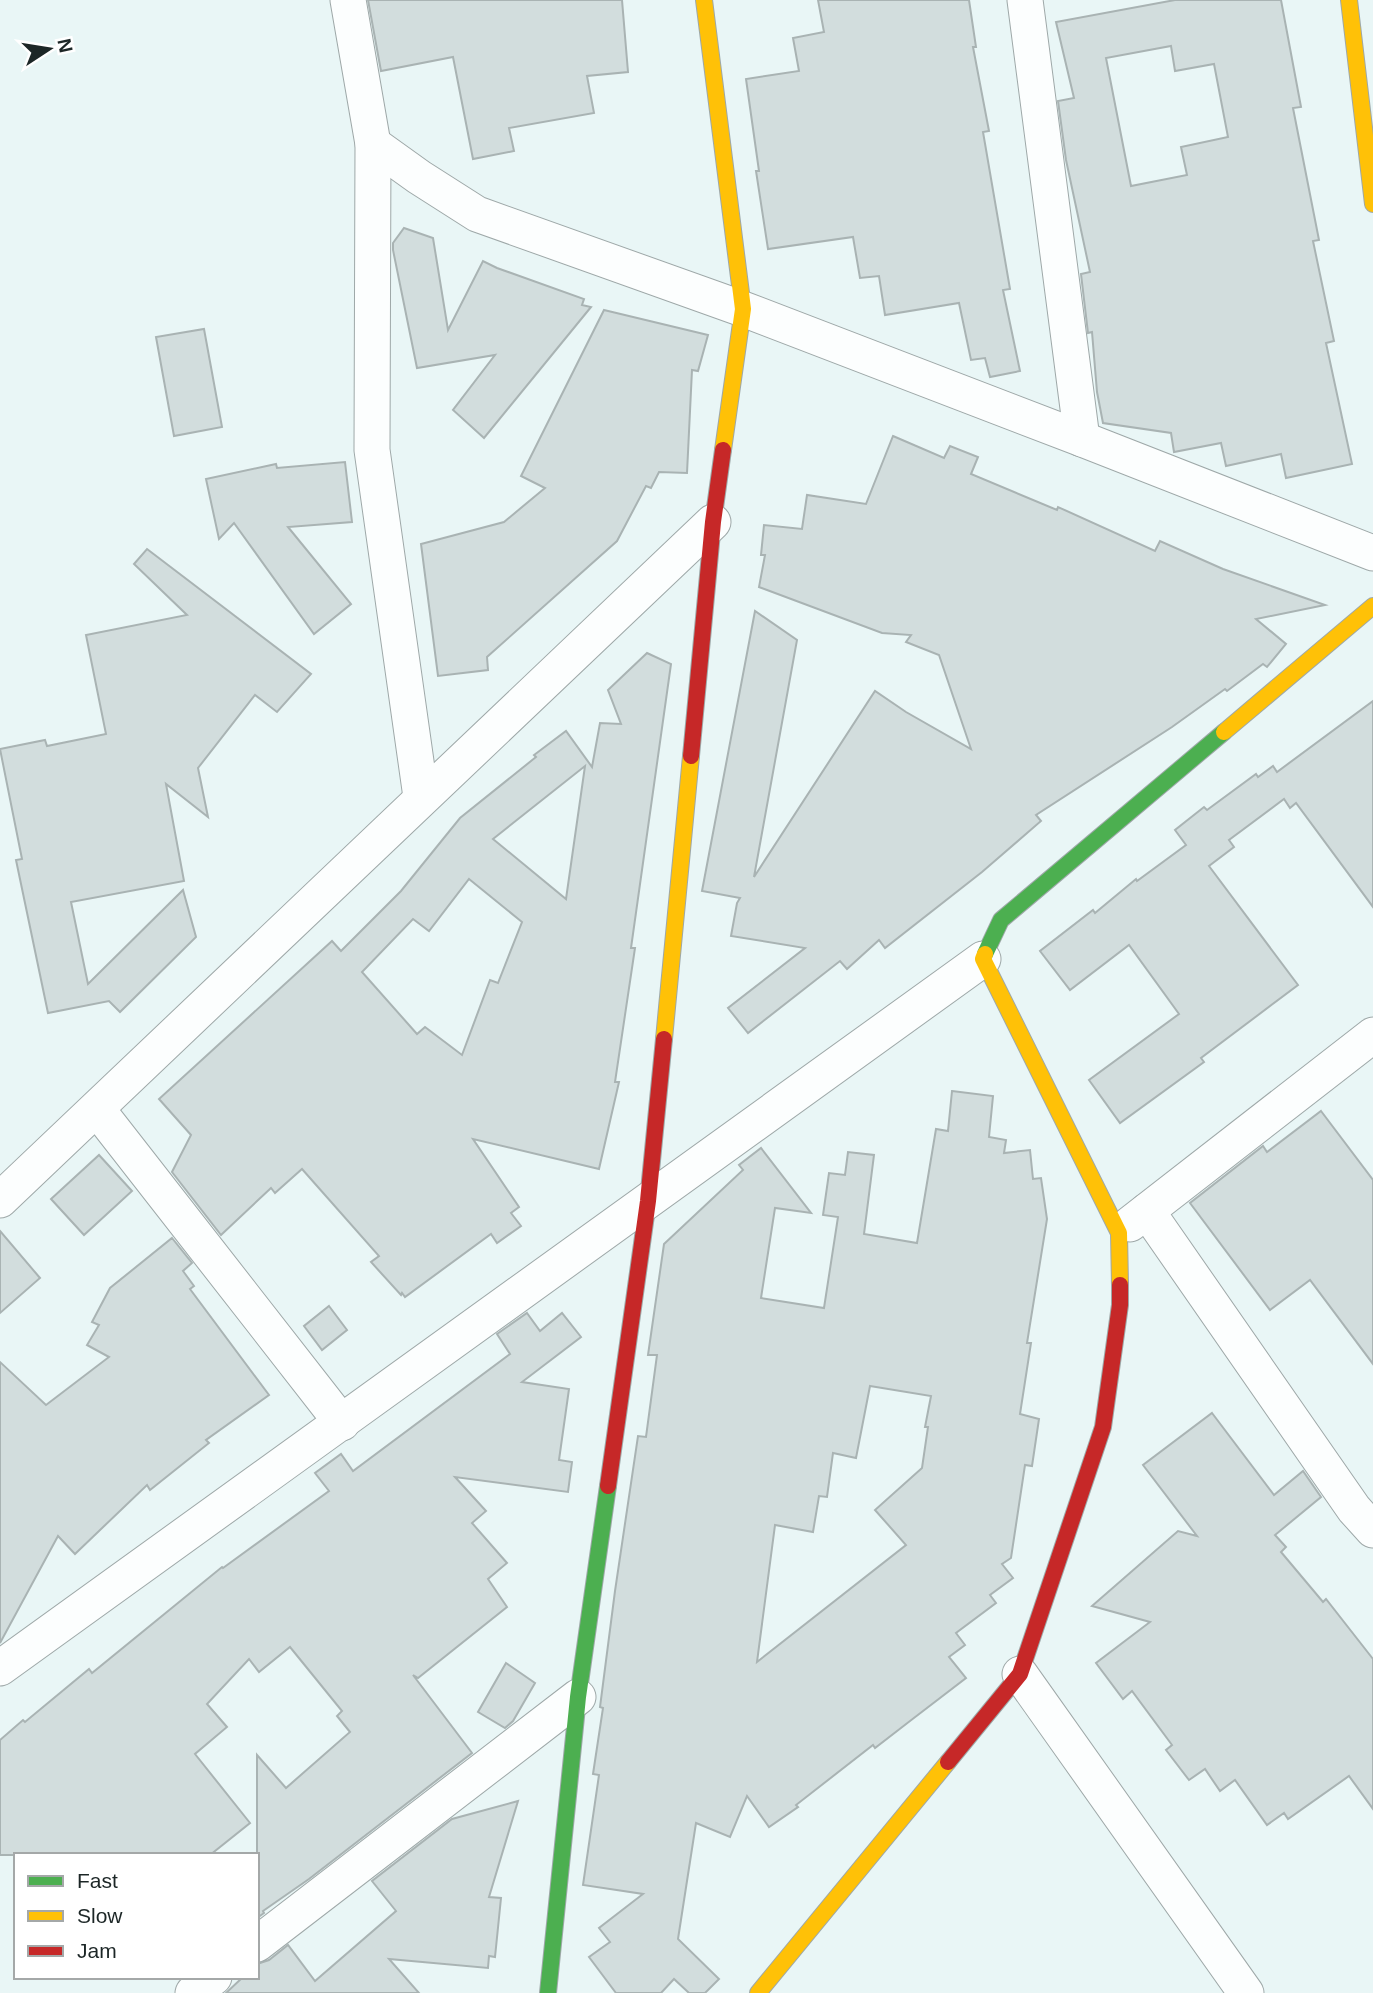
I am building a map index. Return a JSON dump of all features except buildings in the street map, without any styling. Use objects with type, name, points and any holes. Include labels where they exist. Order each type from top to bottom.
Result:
[{"type":"street","points":[[348,0],[373,144],[372,450],[422,797]]},
{"type":"street","points":[[548,1993],[578,1697],[648,1201],[713,522],[743,309],[704,0]]},
{"type":"street","points":[[1025,0],[1082,439]]},
{"type":"street","points":[[1349,0],[1373,204]]},
{"type":"street","points":[[373,144],[477,214],[743,309],[1373,553]]},
{"type":"street","points":[[0,1200],[713,522]]},
{"type":"street","points":[[0,1668],[983,959],[1001,920],[1373,606]]},
{"type":"street","points":[[758,1993],[1020,1674],[1103,1427],[1120,1305],[1119,1233],[983,959]]},
{"type":"street","points":[[1119,1233],[1373,1035]]},
{"type":"street","points":[[97,1109],[342,1423]]},
{"type":"street","points":[[1147,1211],[1346,1498],[1373,1530]]},
{"type":"street","points":[[1020,1674],[1246,1993]]},
{"type":"street","points":[[259,1942],[578,1697]]},
{"type":"street","points":[[193,1993],[211,1979]]},
{"type":"traffic: fast","points":[[985,954],[1001,920],[1224,732]]},
{"type":"traffic: fast","points":[[548,1993],[578,1697],[608,1486]]},
{"type":"traffic: slow","points":[[704,0],[743,309],[723,450]]},
{"type":"traffic: slow","points":[[1349,0],[1373,204]]},
{"type":"traffic: slow","points":[[1224,732],[1373,606]]},
{"type":"traffic: slow","points":[[664,1039],[691,756]]},
{"type":"traffic: slow","points":[[985,954],[983,959],[1119,1233],[1120,1285]]},
{"type":"traffic: slow","points":[[758,1993],[948,1762]]},
{"type":"traffic: jam","points":[[691,756],[713,522],[723,450]]},
{"type":"traffic: jam","points":[[608,1486],[648,1201],[664,1039]]},
{"type":"traffic: jam","points":[[948,1762],[1020,1674],[1103,1427],[1120,1305],[1120,1285]]}]
